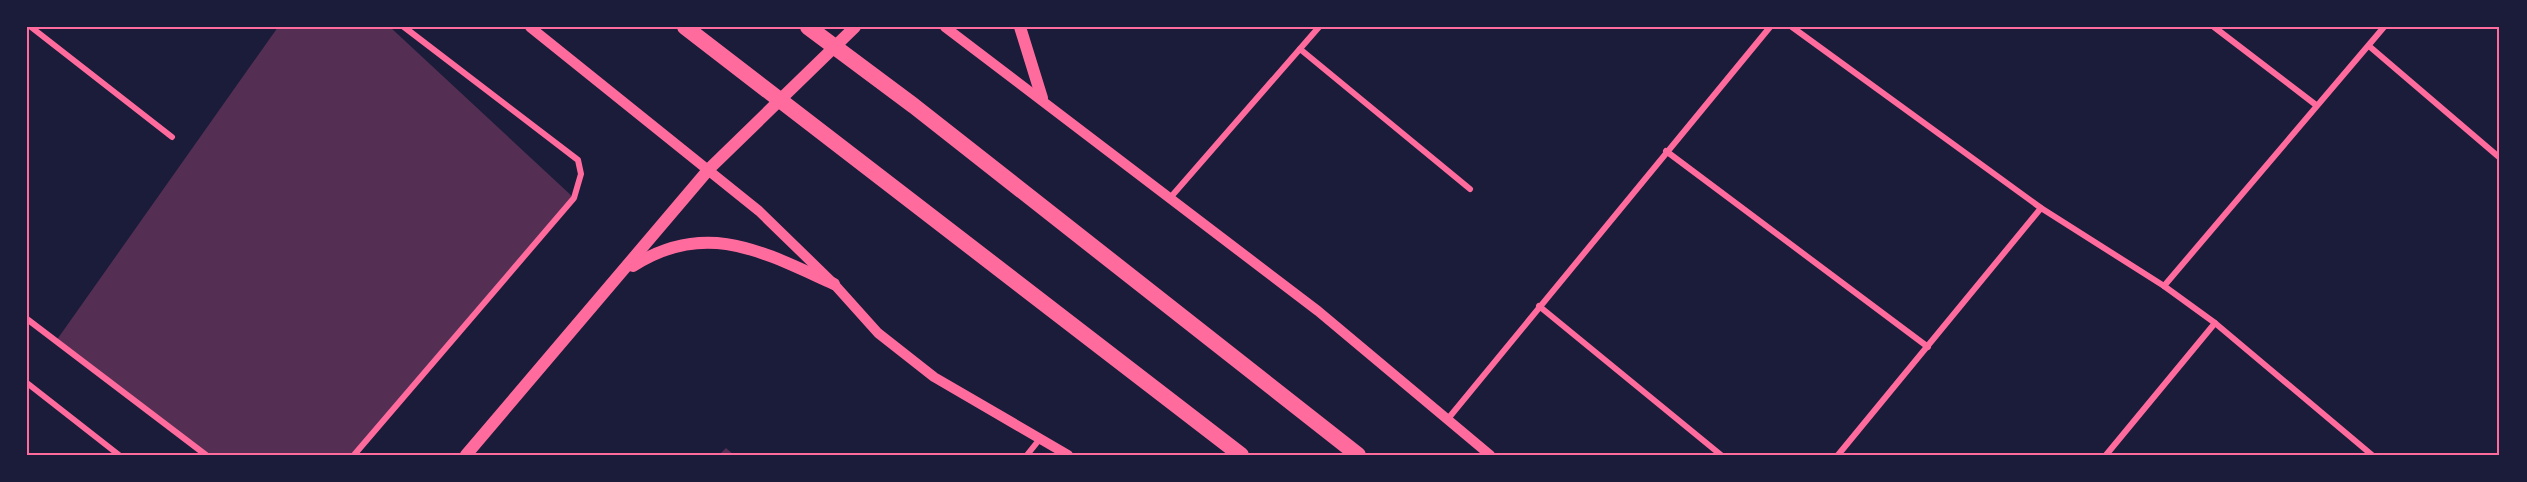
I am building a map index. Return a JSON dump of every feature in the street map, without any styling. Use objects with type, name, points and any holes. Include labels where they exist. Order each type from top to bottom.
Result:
[{"type":"highway","points":[[685,27],[859,164],[1241,455]]},
{"type":"highway","points":[[808,27],[914,106],[1358,455]]},
{"type":"main road","points":[[466,455],[709,169],[855,27]]},
{"type":"main road","points":[[1020,27],[1042,98]]},
{"type":"main road","points":[[621,274],[655,252],[691,242],[727,242],[754,249],[834,284]]},
{"type":"street","points":[[31,27],[172,137]]},
{"type":"street","points":[[354,455],[574,198],[581,174],[578,160],[404,27]]},
{"type":"street","points":[[530,27],[759,211],[834,284],[878,333],[934,376],[1039,440],[1068,455]]},
{"type":"street","points":[[945,27],[1042,98],[1318,311],[1490,455]]},
{"type":"street","points":[[1170,198],[1319,27]]},
{"type":"street","points":[[1447,420],[1770,27]]},
{"type":"street","points":[[1792,27],[2041,208],[2164,286],[2215,323],[2372,455]]},
{"type":"street","points":[[2214,27],[2316,105]]},
{"type":"street","points":[[2164,286],[2316,105],[2385,27]]},
{"type":"street","points":[[2369,46],[2500,158]]},
{"type":"street","points":[[1300,49],[1470,189]]},
{"type":"street","points":[[1666,151],[1928,347]]},
{"type":"street","points":[[1838,455],[2041,208]]},
{"type":"street","points":[[1539,306],[1721,455]]},
{"type":"street","points":[[27,319],[206,455]]},
{"type":"street","points":[[2106,455],[2215,323]]},
{"type":"street","points":[[27,383],[119,455]]},
{"type":"street","points":[[1027,455],[1039,440]]},
{"type":"building","points":[[278,27],[390,27],[574,198],[354,455],[206,455],[56,341]]},
{"type":"building","points":[[726,448],[734,455],[719,455]]}]
